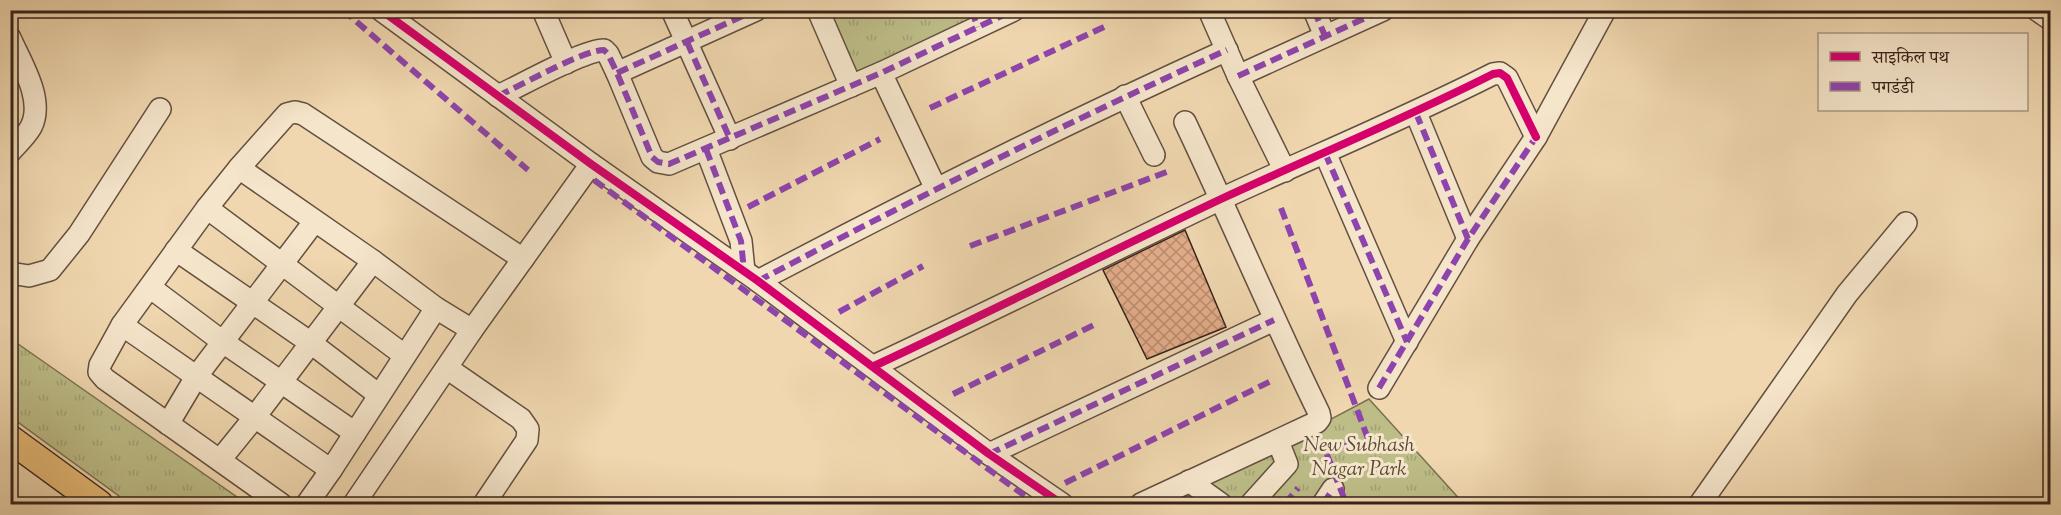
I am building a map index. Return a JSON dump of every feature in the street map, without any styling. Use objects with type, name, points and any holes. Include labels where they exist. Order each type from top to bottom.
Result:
[{"type":"main road","points":[[12,444],[99,504]]},
{"type":"street","points":[[381,10],[591,164],[751,276],[989,454],[1062,504]]},
{"type":"street","points":[[543,10],[566,63]]},
{"type":"street","points":[[672,10],[730,139]]},
{"type":"street","points":[[617,73],[756,10]]},
{"type":"street","points":[[818,10],[851,86]]},
{"type":"street","points":[[498,96],[566,63],[604,50],[617,73],[652,157],[658,162],[669,164],[881,73],[975,19],[1014,10]]},
{"type":"street","points":[[1209,10],[1238,76],[1285,171]]},
{"type":"street","points":[[1314,10],[1325,36]]},
{"type":"street","points":[[1379,388],[1468,239],[1536,137],[1605,10]]},
{"type":"street","points":[[2037,10],[2050,19]]},
{"type":"street","points":[[1238,76],[1372,13]]},
{"type":"street","points":[[10,38],[32,89],[36,115],[30,128],[10,152]]},
{"type":"street","points":[[751,276],[936,189],[1125,96],[1227,50]]},
{"type":"street","points":[[881,73],[936,189]]},
{"type":"street","points":[[874,366],[1001,307],[1221,199],[1416,113],[1493,74],[1505,75],[1536,137]]},
{"type":"street","points":[[1125,96],[1154,154]]},
{"type":"street","points":[[10,273],[29,276],[50,270],[79,234],[160,109]]},
{"type":"street","points":[[281,504],[105,379],[99,372],[100,365],[122,326],[176,250],[239,168],[287,114],[295,112],[303,114],[523,259]]},
{"type":"street","points":[[1416,113],[1468,239]]},
{"type":"street","points":[[1141,504],[1317,422],[1320,416],[1185,122]]},
{"type":"street","points":[[706,149],[741,241],[751,276]]},
{"type":"street","points":[[1325,153],[1407,342]]},
{"type":"street","points":[[354,504],[472,330],[591,164]]},
{"type":"street","points":[[239,168],[373,261],[436,308],[472,330]]},
{"type":"street","points":[[207,208],[404,356]]},
{"type":"street","points":[[168,424],[196,377],[314,222]]},
{"type":"street","points":[[1700,504],[1847,294],[1906,223]]},
{"type":"street","points":[[176,250],[311,343],[379,395]]},
{"type":"street","points":[[220,460],[373,261]]},
{"type":"street","points":[[151,288],[223,342],[355,433]]},
{"type":"street","points":[[307,504],[436,308]]},
{"type":"street","points":[[989,454],[1274,320]]},
{"type":"street","points":[[122,326],[331,470]]},
{"type":"street","points":[[447,368],[521,419],[528,429],[527,440],[484,504]]},
{"type":"street","points":[[1251,504],[1287,464],[1278,441]]},
{"type":"street","points":[[1190,481],[1221,504]]},
{"type":"green space","points":[[819,11],[969,11],[977,26],[852,83]]},
{"type":"green space","points":[[11,339],[247,504],[130,504],[11,417]]},
{"type":"green space","name":"New Subhash Nagar Park","points":[[1369,399],[1464,504],[1171,504]]},
{"type":"building","points":[[1185,230],[1226,327],[1147,359],[1103,270]]},
{"type":"marked path","points":[[343,10],[528,170]]},
{"type":"marked path","points":[[617,73],[756,10]]},
{"type":"marked path","points":[[971,10],[978,27]]},
{"type":"marked path","points":[[498,96],[567,62],[604,50],[617,73],[652,157],[658,162],[669,164],[881,73],[1014,10]]},
{"type":"marked path","points":[[1314,10],[1325,36]]},
{"type":"marked path","points":[[1238,76],[1383,10]]},
{"type":"marked path","points":[[930,108],[1106,26]]},
{"type":"marked path","points":[[687,42],[730,139]]},
{"type":"marked path","points":[[758,281],[991,162],[1227,50]]},
{"type":"marked path","points":[[1416,113],[1468,239]]},
{"type":"marked path","points":[[1379,388],[1468,239],[1536,137]]},
{"type":"marked path","points":[[748,207],[880,139]]},
{"type":"marked path","points":[[706,149],[741,241],[744,271]]},
{"type":"marked path","points":[[1325,153],[1407,342]]},
{"type":"marked path","points":[[970,246],[1172,170]]},
{"type":"marked path","points":[[594,180],[1036,504]]},
{"type":"marked path","points":[[1281,208],[1370,444],[1324,447],[1344,498],[1341,504]]},
{"type":"marked path","points":[[839,312],[923,266]]},
{"type":"marked path","points":[[989,454],[1274,320]]},
{"type":"marked path","points":[[953,394],[1098,323]]},
{"type":"marked path","points":[[1065,483],[1271,381]]},
{"type":"marked path","points":[[1285,504],[1298,488]]},
{"type":"marked path","points":[[1323,504],[1333,489]]},
{"type":"cycle path","points":[[381,10],[591,164],[758,281],[989,454],[1062,504]]},
{"type":"cycle path","points":[[874,366],[1221,199],[1493,74],[1500,73],[1507,78],[1536,137]]}]
